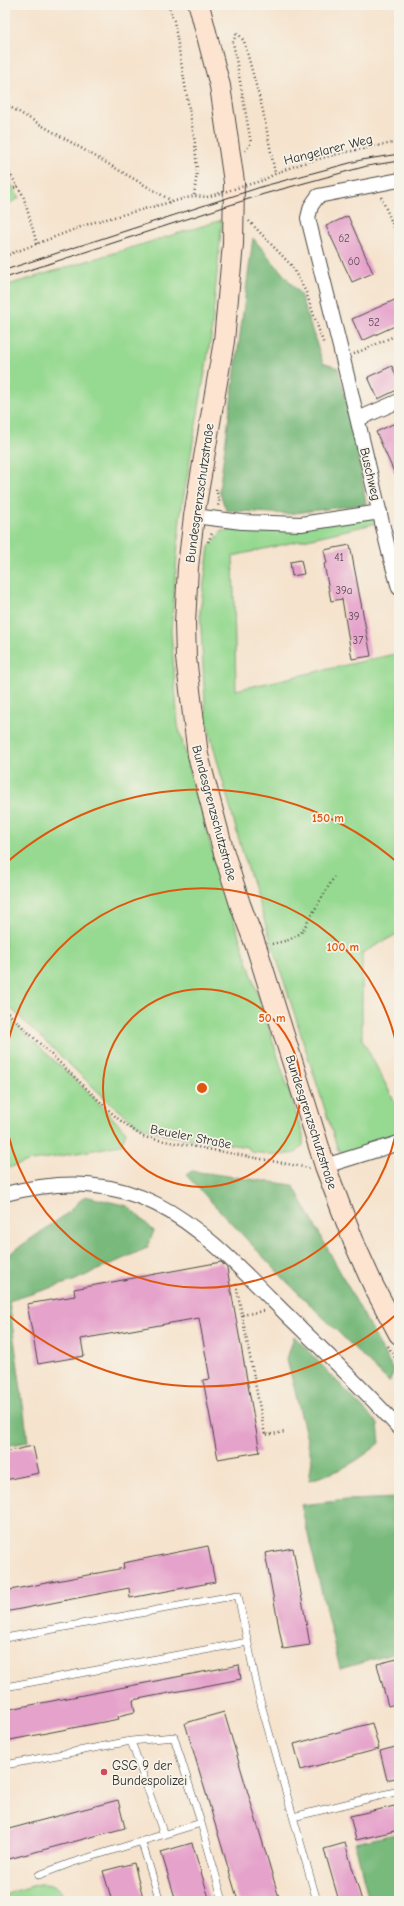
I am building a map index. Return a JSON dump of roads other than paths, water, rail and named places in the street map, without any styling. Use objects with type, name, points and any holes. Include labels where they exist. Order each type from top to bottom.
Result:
[{"type":"street","name":"Bundesgrenzschutzstraße","points":[[199,5],[220,86],[234,182],[233,236],[224,341],[194,516],[185,623],[186,658],[198,755],[226,860],[240,904],[257,949],[325,1166],[361,1259],[399,1334]]},
{"type":"street","name":"Buschweg","points":[[399,180],[318,196],[311,206],[308,218],[380,512],[394,550],[399,588]]},
{"type":"street","points":[[358,419],[399,400]]},
{"type":"street","points":[[194,516],[242,522],[301,524],[380,512]]},
{"type":"street","points":[[325,1166],[399,1143]]},
{"type":"street","points":[[5,1194],[30,1188],[78,1185],[99,1186],[135,1194],[155,1202],[188,1222],[216,1244],[399,1428]]},
{"type":"lane","points":[[5,1638],[238,1595],[259,1697],[317,1901]]},
{"type":"lane","points":[[5,1687],[248,1642]]},
{"type":"lane","points":[[5,1765],[131,1741],[174,1737],[201,1823],[223,1901]]},
{"type":"lane","points":[[131,1741],[164,1836]]},
{"type":"lane","points":[[293,1817],[399,1791]]},
{"type":"lane","points":[[39,1875],[71,1863],[142,1843],[201,1823]]},
{"type":"lane","points":[[142,1843],[160,1901]]},
{"type":"tram line","points":[[5,270],[264,186],[361,160],[399,154]]},
{"type":"tram line","points":[[5,278],[264,194],[367,166],[399,161]]},
{"type":"place","name":"GSG 9 der Bundespolizei","points":[[104,1772]]}]
